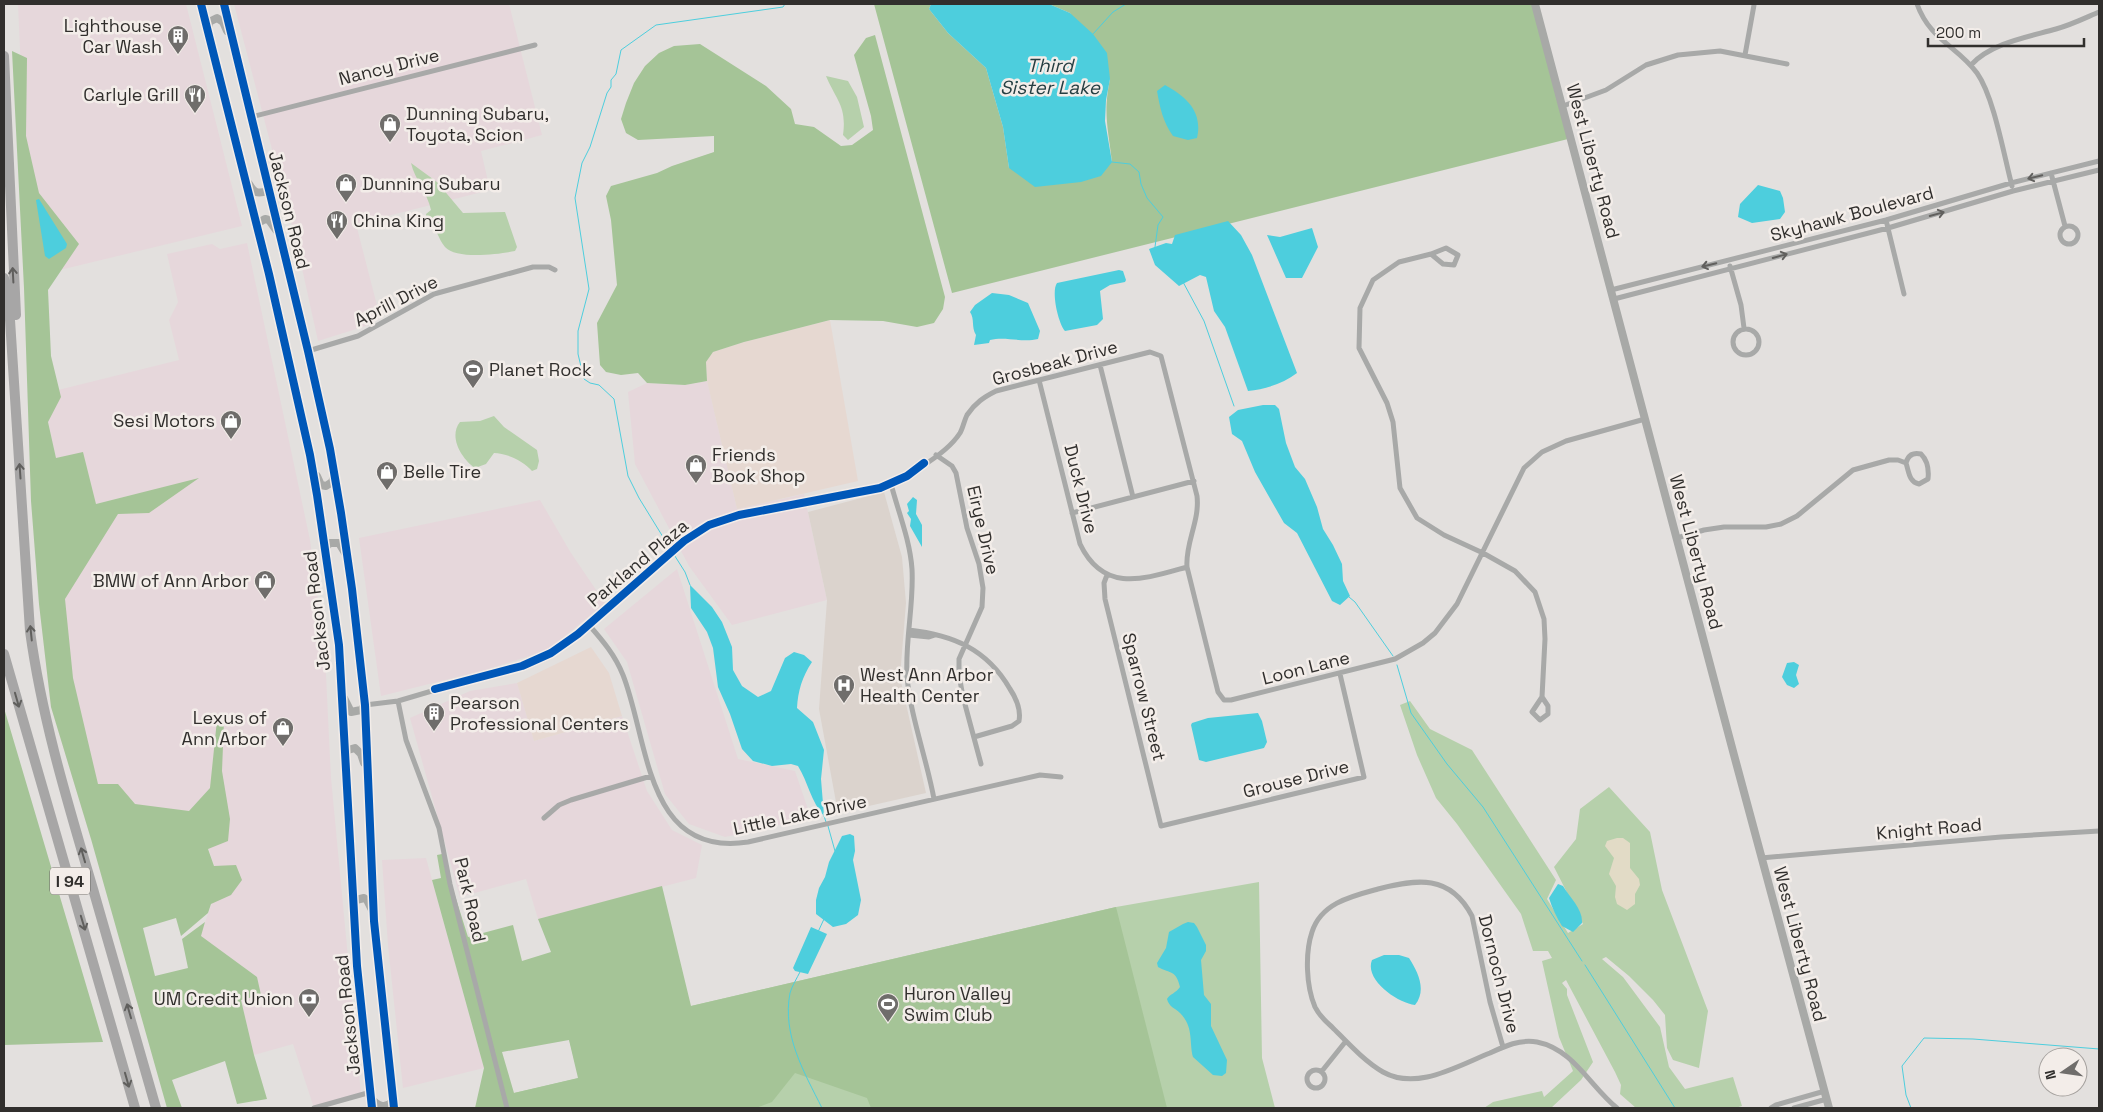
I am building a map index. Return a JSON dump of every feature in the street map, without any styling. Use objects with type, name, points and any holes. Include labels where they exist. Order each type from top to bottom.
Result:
[{"type":"highway","name":"I 94","points":[[4,56],[20,401],[19,446],[30,631],[36,673],[45,716],[81,850],[156,1108]]},
{"type":"highway","points":[[4,278],[10,320],[19,446]]},
{"type":"highway","name":"I 94","points":[[4,654],[135,1108]]},
{"type":"main road","name":"Jackson Road","points":[[201,4],[257,226],[310,455],[325,548],[338,645],[357,966],[372,1108]]},
{"type":"main road","name":"Jackson Road","points":[[224,4],[308,351],[335,474],[348,557],[365,705],[374,921],[394,1104]]},
{"type":"main road","name":"West Liberty Road","points":[[1535,4],[1829,1108]]},
{"type":"main road","points":[[208,28],[209,22],[212,19],[220,19],[234,44]]},
{"type":"main road","points":[[243,173],[254,192],[258,194],[268,191]]},
{"type":"main road","points":[[257,226],[261,220],[269,220],[281,241]]},
{"type":"main road","points":[[310,455],[321,485],[329,485],[335,474]]},
{"type":"main road","points":[[325,548],[330,543],[338,543],[348,557]]},
{"type":"main road","points":[[341,686],[348,709],[351,712],[361,710],[365,705]]},
{"type":"main road","points":[[345,754],[352,748],[359,750],[368,782]]},
{"type":"main road","points":[[353,904],[361,898],[367,900],[374,921]]},
{"type":"main road","points":[[371,1096],[379,1106],[384,1107],[394,1104]]},
{"type":"street","points":[[1917,4],[1924,19],[1940,39],[1970,65],[1983,83],[2014,191]]},
{"type":"street","points":[[1745,55],[1754,5]]},
{"type":"street","points":[[1970,65],[1980,56],[2013,41],[2057,29],[2099,12]]},
{"type":"street","name":"Nancy Drive","points":[[251,117],[535,45]]},
{"type":"street","points":[[1563,106],[1606,90],[1646,65],[1659,60],[1699,52],[1720,51],[1787,64]]},
{"type":"street","name":"Skyhawk Boulevard","points":[[1611,290],[1886,220],[2099,161]]},
{"type":"street","name":"Skyhawk Boulevard","points":[[1614,299],[1888,228],[2014,191],[2099,170]]},
{"type":"street","points":[[2051,174],[2065,226]]},
{"type":"street","points":[[1886,220],[1904,294]]},
{"type":"street","points":[[1431,254],[1443,264],[1454,265],[1458,255],[1446,248],[1399,262],[1373,280],[1360,308],[1359,348],[1387,403],[1393,422],[1400,488],[1417,518],[1444,535],[1483,553],[1515,571],[1535,592],[1544,619],[1542,697],[1532,712],[1540,720],[1548,714],[1548,706],[1542,697]]},
{"type":"street","points":[[1729,260],[1741,305],[1744,328]]},
{"type":"street","name":"Aprill Drive","points":[[308,351],[358,336],[434,294],[533,267],[549,267],[555,270]]},
{"type":"street","points":[[1744,328],[1756,333],[1759,343],[1755,350],[1744,356],[1734,351],[1733,345],[1738,333],[1744,328]]},
{"type":"street","name":"Loon Lane","points":[[1150,352],[1161,356],[1194,481],[1199,510],[1186,558],[1187,567],[1218,692],[1224,700],[1231,700],[1396,659],[1423,643],[1446,620],[1458,604],[1524,468],[1542,452],[1566,441],[1645,419]]},
{"type":"street","name":"Grosbeak Drive","points":[[936,455],[948,447],[960,433],[968,415],[980,399],[996,391],[1150,352]]},
{"type":"street","points":[[1100,365],[1133,497]]},
{"type":"street","name":"Duck Drive","points":[[1039,380],[1072,513],[1084,551],[1090,561],[1107,575]]},
{"type":"street","points":[[1912,454],[1921,454],[1925,458],[1929,473],[1928,479],[1920,484],[1914,483],[1906,463],[1907,458],[1912,454]]},
{"type":"street","name":"Parkland Plaza","points":[[365,705],[398,700],[531,662],[558,649],[589,625],[677,547],[702,529],[730,517],[874,489],[890,484],[914,471],[936,455]]},
{"type":"street","name":"Eirye Drive","points":[[936,455],[952,466],[956,473],[967,528],[979,564],[983,588],[982,607],[959,659],[959,674],[981,764]]},
{"type":"street","points":[[1677,538],[1704,530],[1724,527],[1766,527],[1782,524],[1797,516],[1853,470],[1889,460],[1898,460],[1906,463]]},
{"type":"street","points":[[1072,513],[1194,481]]},
{"type":"street","points":[[890,484],[909,548],[912,568],[907,677],[934,799]]},
{"type":"street","points":[[1107,575],[1137,580],[1187,567]]},
{"type":"street","name":"Sparrow Street","points":[[1107,575],[1104,583],[1105,599],[1161,826]]},
{"type":"street","name":"Little Lake Drive","points":[[589,625],[611,651],[622,674],[651,776],[661,800],[676,822],[694,835],[717,844],[732,845],[748,842],[1040,775],[1061,778]]},
{"type":"street","points":[[909,633],[929,637],[935,635],[959,640],[992,663],[1004,678],[1014,695],[1020,713],[1019,721],[1012,726],[974,737]]},
{"type":"street","name":"Grouse Drive","points":[[1161,826],[1364,776],[1340,674]]},
{"type":"street","name":"Park Road","points":[[398,700],[406,740],[439,828],[450,884],[507,1108]]},
{"type":"street","points":[[544,818],[559,805],[571,800],[651,776]]},
{"type":"street","name":"Knight Road","points":[[1761,858],[1992,837],[2099,831]]},
{"type":"street","name":"Dornoch Drive","points":[[1503,1047],[1493,1017],[1472,916],[1465,903],[1456,894],[1443,886],[1430,882],[1408,882],[1348,898],[1332,905],[1314,926],[1308,948],[1311,994],[1315,1007],[1346,1041],[1384,1072],[1407,1079],[1420,1079],[1437,1074],[1503,1047],[1512,1043],[1536,1042],[1548,1045],[1561,1052],[1617,1108]]},
{"type":"street","points":[[1322,1071],[1346,1041]]},
{"type":"street","points":[[1771,1108],[1776,1105],[1826,1095]]},
{"type":"street","points":[[1794,1108],[1826,1095]]},
{"type":"street","points":[[314,1108],[371,1096]]},
{"type":"shaded area","points":[[18,4],[186,4],[242,226],[35,276]]},
{"type":"shaded area","points":[[234,4],[509,4],[542,135],[481,151],[490,190],[356,224],[380,317],[369,325],[318,341],[296,241]]},
{"type":"shaded area","points":[[247,243],[310,540],[325,655],[331,778],[361,1095],[314,1108],[293,1044],[254,1055],[241,1000],[257,977],[200,936],[220,881],[195,813],[91,839],[51,707],[39,604],[136,494],[96,504],[83,453],[56,458],[42,394],[179,360],[169,320],[178,302],[167,254],[212,244],[220,249]]},
{"type":"shaded area","points":[[830,320],[858,481],[737,509],[707,381],[706,362],[713,352]]},
{"type":"shaded area","points":[[707,381],[737,509],[804,494],[827,600],[732,625],[689,566],[635,464],[628,392],[647,383],[685,385]]},
{"type":"shaded area","points":[[884,492],[902,557],[906,603],[900,677],[926,793],[838,813],[819,709],[827,600],[808,512]]},
{"type":"shaded area","points":[[540,500],[571,553],[605,603],[548,650],[485,670],[381,696],[359,538]]},
{"type":"shaded area","points":[[677,569],[738,759],[795,771],[811,818],[725,837],[689,824],[665,794],[627,662],[604,629]]},
{"type":"shaded area","points":[[591,647],[609,673],[622,716],[534,741],[517,683]]},
{"type":"shaded area","points":[[517,683],[534,741],[622,716],[647,791],[672,830],[702,845],[696,878],[538,919],[526,879],[460,897],[410,718],[470,691]]},
{"type":"shaded area","points":[[426,858],[484,1068],[403,1088],[388,945],[382,860]]},
{"type":"green space","points":[[874,4],[931,4],[929,9],[948,33],[986,68],[1003,127],[1009,168],[1112,162],[1107,111],[1110,79],[1070,13],[1049,4],[1532,4],[1568,139],[952,293]]},
{"type":"green space","points":[[875,35],[945,297],[943,309],[934,323],[917,327],[883,321],[830,320],[713,352],[706,362],[707,381],[685,385],[647,383],[638,373],[621,375],[606,372],[600,365],[597,323],[617,285],[611,220],[606,196],[611,186],[657,173],[714,152],[714,136],[638,140],[626,133],[621,119],[634,83],[645,66],[659,53],[674,46],[700,44],[766,86],[791,109],[795,124],[814,127],[841,146],[852,145],[873,130],[854,55],[866,38]]},
{"type":"green space","points":[[12,51],[27,58],[26,136],[39,193],[79,244],[48,290],[51,356],[61,397],[48,422],[56,458],[83,452],[96,504],[199,478],[149,513],[118,514],[65,599],[73,678],[98,784],[118,784],[135,804],[189,811],[210,788],[217,720],[224,721],[222,771],[230,819],[228,841],[208,849],[214,866],[236,865],[242,880],[231,895],[211,904],[208,913],[181,936],[176,918],[143,928],[155,976],[188,968],[182,939],[205,922],[201,936],[257,977],[261,995],[241,1000],[267,1099],[237,1104],[225,1061],[172,1080],[182,1108],[167,1108],[91,839],[51,707],[39,604],[31,501],[24,288]]},
{"type":"green space","points":[[826,76],[848,81],[857,97],[864,127],[848,140],[843,135],[844,125],[840,104]]},
{"type":"green space","points":[[411,163],[437,182],[463,213],[505,212],[517,247],[515,251],[468,255],[458,254],[445,247],[433,226],[427,221],[426,214],[431,210]]},
{"type":"green space","points":[[494,416],[504,427],[537,450],[539,461],[537,469],[532,471],[520,461],[499,453],[494,453],[486,464],[475,468],[465,459],[458,447],[455,434],[460,422],[480,421]]},
{"type":"green space","points":[[1410,701],[1430,729],[1472,750],[1556,880],[1547,899],[1568,933],[1583,924],[1554,867],[1576,839],[1580,809],[1609,787],[1650,832],[1662,890],[1708,1011],[1699,1068],[1673,1060],[1667,1048],[1665,1015],[1629,976],[1606,957],[1602,959],[1623,977],[1660,1027],[1669,1067],[1685,1089],[1733,1077],[1742,1106],[1735,1108],[1636,1108],[1620,1094],[1621,1085],[1615,1072],[1566,980],[1562,983],[1567,989],[1567,995],[1593,1062],[1581,1080],[1551,1108],[1484,1108],[1493,1102],[1542,1091],[1544,1097],[1573,1071],[1559,1037],[1542,961],[1552,958],[1548,951],[1533,951],[1521,914],[1457,824],[1436,798],[1417,755],[1400,705]]},
{"type":"green space","points":[[4,708],[103,1042],[4,1045]]},
{"type":"green space","name":"Huron Valley Swim Club","points":[[442,854],[468,937],[513,925],[522,961],[551,952],[538,919],[662,886],[691,1006],[1116,907],[1167,1108],[871,1108],[867,1098],[795,1073],[772,1102],[756,1108],[475,1108],[484,1068],[432,880],[441,878],[437,855]],"holes":[[[569,1040],[578,1078],[514,1093],[502,1052]]]},
{"type":"green space","name":"Huron Valley Swim Club","points":[[1259,882],[1262,1058],[1275,1108],[519,1108],[514,1093],[579,1078],[569,1039],[691,1006],[1116,907]]},
{"type":"sand","points":[[1623,838],[1630,843],[1630,868],[1639,879],[1640,885],[1635,894],[1635,904],[1627,910],[1617,904],[1615,897],[1616,886],[1609,874],[1614,858],[1605,846],[1607,841]]},
{"type":"water","name":"Third Sister Lake","points":[[931,4],[1049,4],[1070,13],[1093,34],[1107,53],[1110,79],[1105,121],[1112,162],[1101,176],[1081,182],[1035,187],[1009,168],[1003,127],[986,68],[948,33],[929,9]]},
{"type":"water","points":[[1165,85],[1192,106],[1198,120],[1197,138],[1188,140],[1173,136],[1162,115],[1157,91]]},
{"type":"water","points":[[1758,185],[1780,191],[1785,212],[1780,219],[1752,223],[1738,217],[1740,204]]},
{"type":"water","points":[[39,199],[67,244],[66,248],[49,259],[45,256],[36,200]]},
{"type":"water","points":[[1228,221],[1241,235],[1252,255],[1297,373],[1286,380],[1261,389],[1248,391],[1225,327],[1214,311],[1206,277],[1200,275],[1179,286],[1155,265],[1149,249],[1166,243],[1172,244],[1175,235]]},
{"type":"water","points":[[1312,228],[1318,247],[1302,278],[1286,278],[1267,235],[1280,237]]},
{"type":"water","points":[[1119,270],[1123,271],[1125,282],[1110,285],[1100,291],[1103,319],[1097,325],[1065,331],[1056,307],[1055,287],[1057,283]]},
{"type":"water","points":[[992,293],[1009,295],[1028,303],[1040,331],[1038,339],[996,339],[990,340],[989,343],[974,345],[976,335],[970,312],[975,305]]},
{"type":"water","points":[[1263,405],[1275,405],[1279,409],[1286,443],[1295,467],[1305,479],[1317,507],[1323,529],[1342,564],[1343,581],[1350,596],[1340,605],[1332,601],[1297,533],[1284,523],[1255,472],[1242,441],[1232,434],[1229,417],[1238,410]]},
{"type":"water","points":[[913,497],[917,500],[916,514],[922,525],[922,547],[910,526],[911,519],[907,513],[909,511],[907,504]]},
{"type":"water","points":[[690,585],[712,607],[722,622],[732,647],[733,670],[742,686],[758,697],[771,691],[785,658],[794,652],[804,655],[812,662],[801,684],[797,708],[813,722],[824,750],[821,779],[824,816],[816,805],[798,766],[791,764],[772,766],[753,761],[742,749],[718,687],[713,648],[707,632],[691,608]]},
{"type":"water","points":[[1794,662],[1799,665],[1796,675],[1799,684],[1794,688],[1787,685],[1782,677],[1787,663]]},
{"type":"water","points":[[1258,713],[1267,742],[1264,748],[1206,762],[1199,760],[1192,723],[1208,718]]},
{"type":"water","points":[[850,834],[854,836],[855,851],[853,860],[861,900],[858,915],[846,924],[833,927],[816,914],[816,900],[829,862],[842,836]]},
{"type":"water","points":[[1558,884],[1563,886],[1576,904],[1582,918],[1582,923],[1573,932],[1562,926],[1549,898]]},
{"type":"water","points":[[1188,922],[1194,923],[1206,945],[1206,951],[1201,960],[1204,995],[1211,1004],[1211,1026],[1227,1060],[1226,1073],[1222,1076],[1213,1075],[1193,1057],[1187,1024],[1180,1013],[1169,1004],[1167,999],[1180,987],[1177,978],[1170,972],[1158,967],[1157,963],[1166,948],[1169,932]]},
{"type":"water","points":[[811,927],[827,934],[808,974],[795,971],[793,968]]},
{"type":"water","points":[[1384,955],[1399,955],[1409,958],[1418,975],[1421,987],[1419,999],[1415,1005],[1392,995],[1384,989],[1373,975],[1371,968],[1372,960]]},
{"type":"waterway","points":[[671,550],[639,498],[628,476],[614,399],[599,385],[584,379],[578,354],[578,331],[589,289],[575,198],[582,163],[590,147],[607,93],[611,87],[611,80],[616,74],[621,50],[656,25],[783,7],[785,4]]},
{"type":"waterway","points":[[1093,34],[1113,12],[1126,4]]},
{"type":"waterway","points":[[1112,162],[1130,164],[1139,172],[1141,184],[1147,198],[1163,217],[1158,225],[1155,247]]},
{"type":"waterway","points":[[1183,282],[1204,321],[1234,406]]},
{"type":"waterway","points":[[673,553],[685,572],[690,585]]},
{"type":"waterway","points":[[1349,597],[1355,602],[1393,656]]},
{"type":"waterway","points":[[1397,665],[1411,713],[1447,764],[1483,807],[1582,961]]},
{"type":"waterway","points":[[824,816],[826,822]]},
{"type":"waterway","points":[[828,826],[835,851]]},
{"type":"waterway","points":[[818,932],[824,919]]},
{"type":"waterway","points":[[1585,965],[1675,1108]]},
{"type":"waterway","points":[[800,972],[790,993],[789,1024],[796,1053],[822,1108]]},
{"type":"waterway","points":[[1911,1108],[1906,1095],[1902,1066],[1924,1038],[1973,1039],[2099,1049]]},
{"type":"cycle path","points":[[201,4],[269,274],[310,455],[317,495],[339,645],[357,966],[372,1108]]},
{"type":"cycle path","points":[[224,4],[308,351],[330,449],[341,513],[365,705],[374,921],[394,1108]]},
{"type":"cycle path","points":[[435,689],[522,666],[551,653],[578,634],[684,541],[709,525],[739,515],[880,488],[907,476],[924,463]]},
{"type":"place","name":"Lighthouse Car Wash","points":[[178,55]]},
{"type":"place","name":"Carlyle Grill","points":[[195,114]]},
{"type":"place","name":"Dunning Subaru, Toyota, Scion","points":[[390,143]]},
{"type":"place","name":"Dunning Subaru","points":[[346,203]]},
{"type":"place","name":"China King","points":[[337,240]]},
{"type":"place","name":"Planet Rock","points":[[473,389]]},
{"type":"place","name":"Sesi Motors","points":[[231,440]]},
{"type":"place","name":"Friends Book Shop","points":[[696,484]]},
{"type":"place","name":"Belle Tire","points":[[387,491]]},
{"type":"place","name":"BMW of Ann Arbor","points":[[265,600]]},
{"type":"place","name":"West Ann Arbor Health Center","points":[[844,704]]},
{"type":"place","name":"Pearson Professional Centers","points":[[434,732]]},
{"type":"place","name":"Lexus of Ann Arbor","points":[[283,747]]},
{"type":"place","name":"UM Credit Union","points":[[309,1018]]},
{"type":"place","name":"Huron Valley Swim Club","points":[[888,1023]]}]
